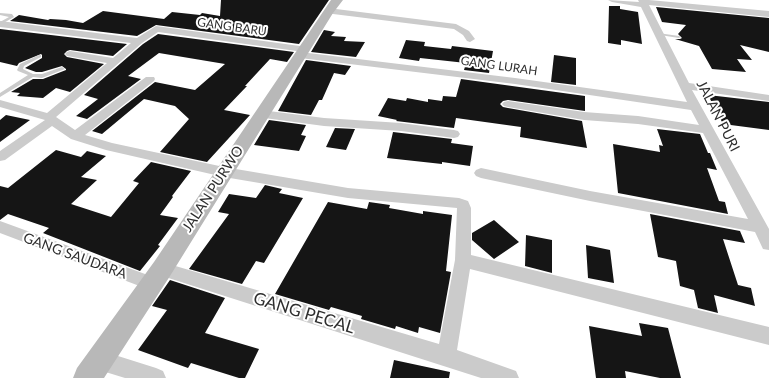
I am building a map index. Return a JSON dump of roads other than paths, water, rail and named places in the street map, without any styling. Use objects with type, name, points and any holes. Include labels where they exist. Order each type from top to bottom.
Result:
[{"type":"street","points":[[612,0],[769,14]]},
{"type":"street","name":"JALAN PURI","points":[[644,2],[695,108],[769,244]]},
{"type":"street","points":[[332,6],[456,27],[466,33],[470,39]]},
{"type":"street","name":"JALAN PURWO","points":[[87,378],[156,276],[332,6]]},
{"type":"street","points":[[0,24],[139,41]]},
{"type":"street","name":"GANG BARU","points":[[139,41],[152,31],[158,29],[302,52]]},
{"type":"street","points":[[0,157],[51,119],[139,41]]},
{"type":"street","name":"GANG LURAH","points":[[302,52],[515,81],[695,108]]},
{"type":"street","points":[[70,54],[116,61]]},
{"type":"street","points":[[75,136],[150,79]]},
{"type":"street","points":[[685,86],[769,98]]},
{"type":"street","points":[[0,103],[51,119],[75,136],[110,147],[224,172],[348,193],[459,203],[463,205],[464,260],[446,356]]},
{"type":"street","points":[[508,104],[584,116],[633,119],[707,130]]},
{"type":"street","points":[[261,114],[324,122],[401,127],[454,134]]},
{"type":"street","points":[[481,174],[590,196],[760,226]]},
{"type":"street","name":"GANG SAUDARA","points":[[0,227],[156,276]]},
{"type":"street","points":[[464,260],[769,336]]},
{"type":"street","name":"GANG PECAL","points":[[156,276],[446,356],[509,378]]},
{"type":"street","points":[[99,360],[156,378]]},
{"type":"lane","points":[[0,14],[10,15],[12,17],[0,24]]},
{"type":"lane","points":[[660,34],[679,37]]},
{"type":"lane","points":[[39,56],[22,65],[20,68],[22,72],[32,75],[45,76],[62,68]]},
{"type":"lane","points":[[0,95],[32,75]]}]
